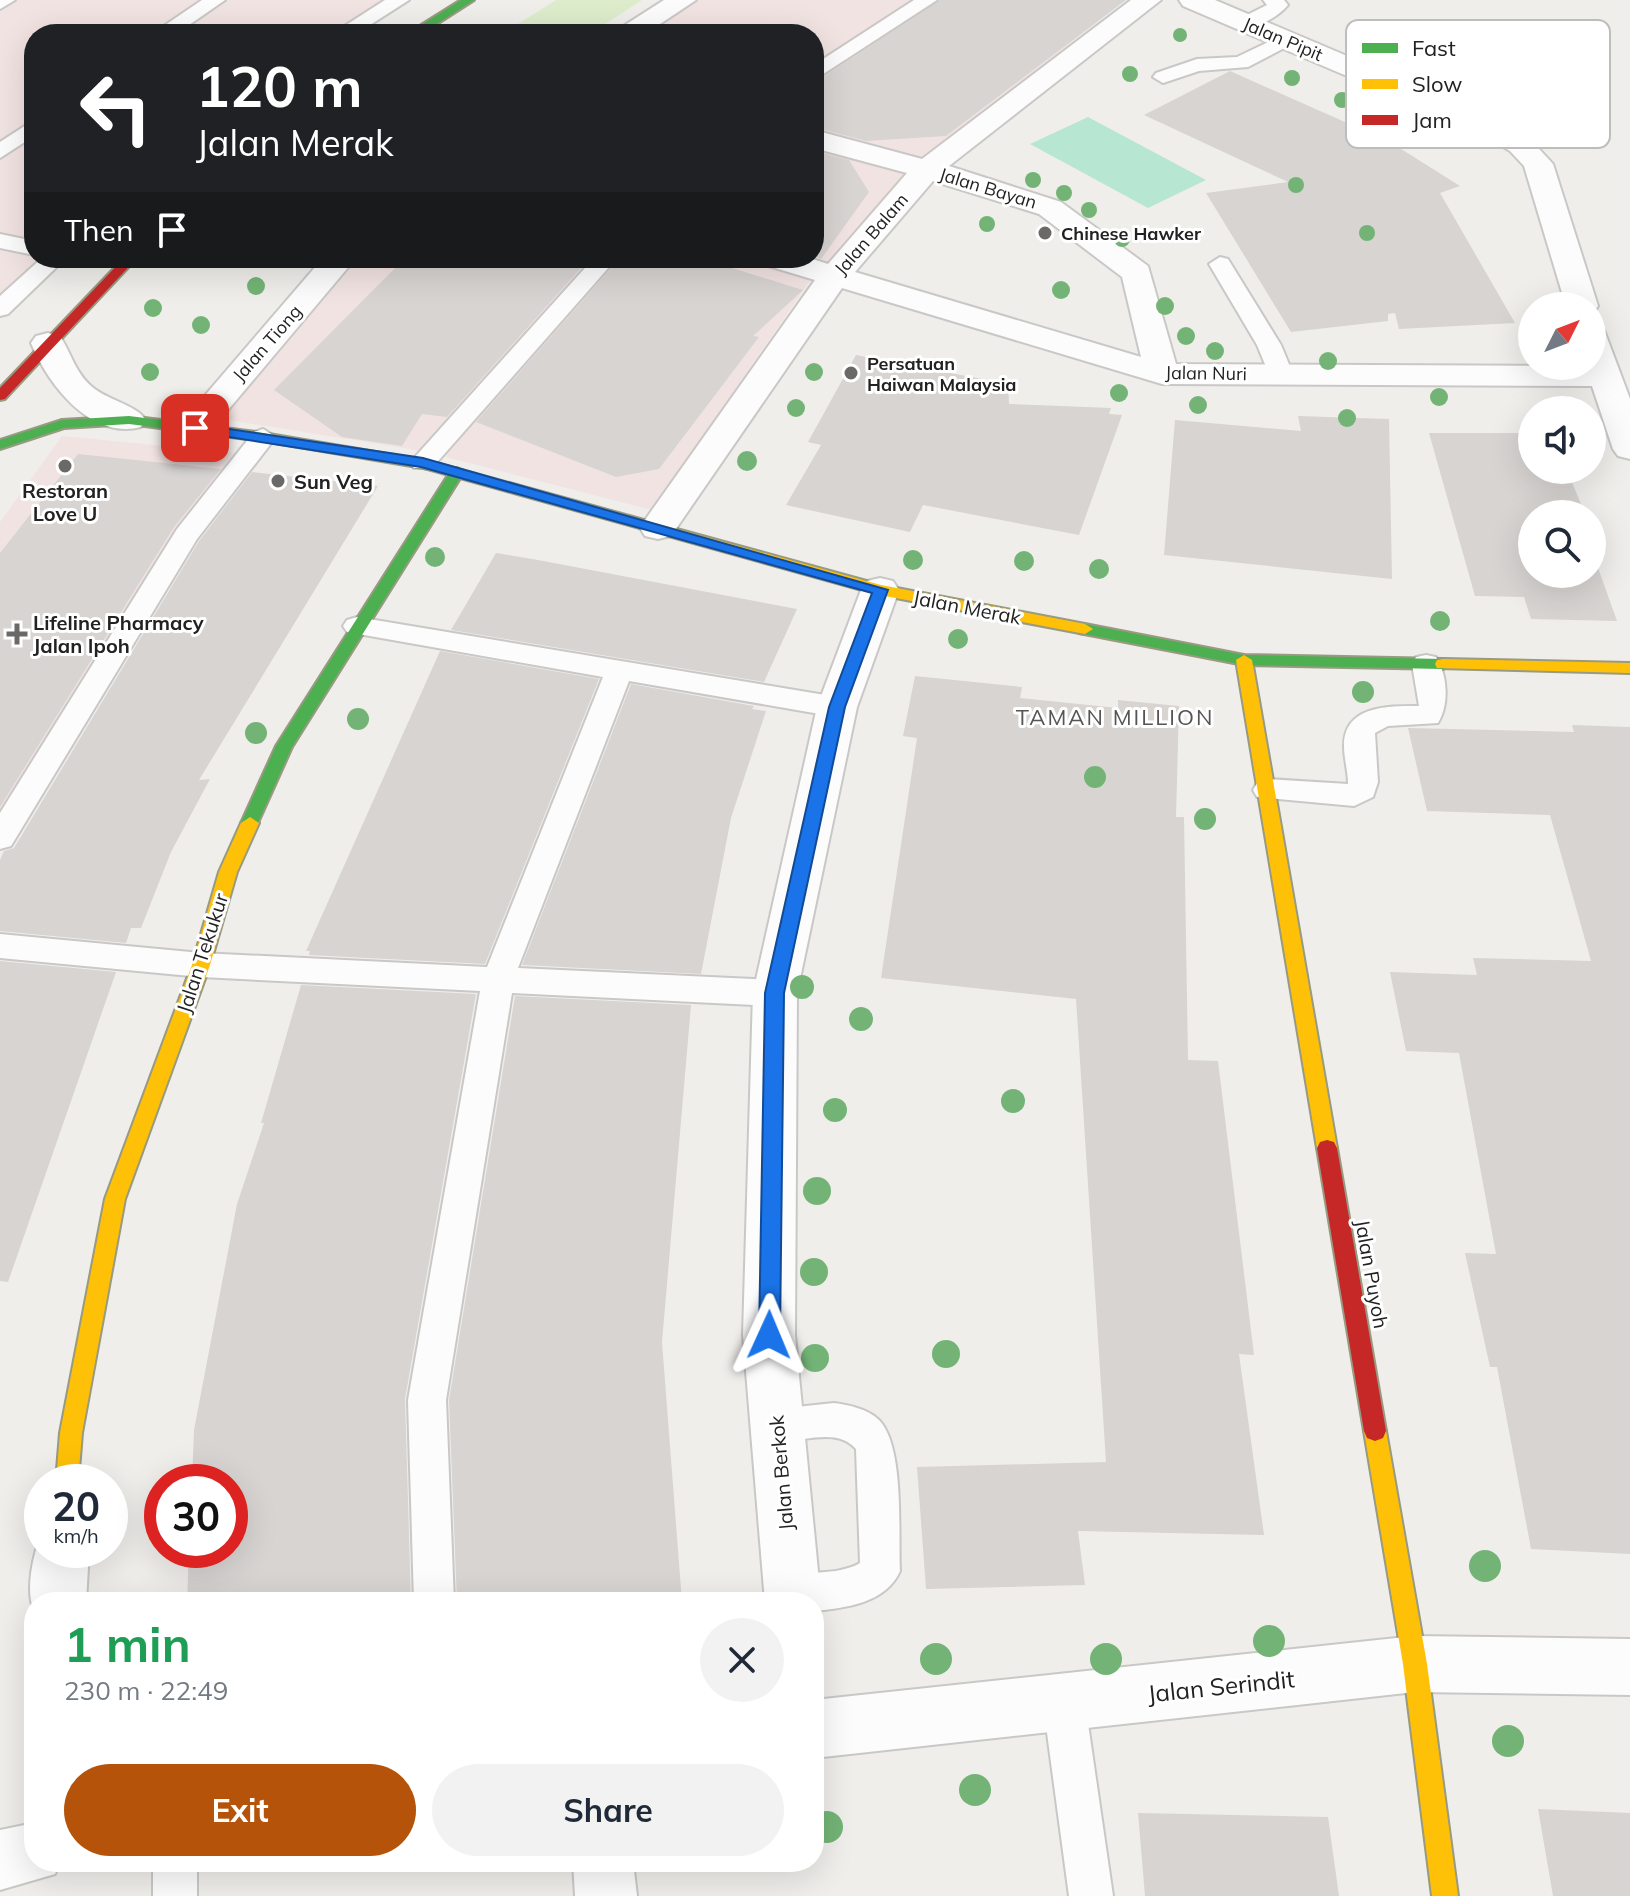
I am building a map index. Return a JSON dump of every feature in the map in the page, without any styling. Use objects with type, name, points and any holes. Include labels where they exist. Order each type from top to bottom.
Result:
[{"type":"street","points":[[429,24],[469,0]]},
{"type":"street","points":[[642,24],[683,0]]},
{"type":"street","name":"Jalan Balam","points":[[658,528],[835,275],[927,169],[1148,0]]},
{"type":"street","name":"Jalan Pipit","points":[[1192,0],[1346,65]]},
{"type":"street","name":"Jalan Bayan","points":[[824,142],[927,169],[1050,208],[1137,273],[1162,374]]},
{"type":"street","name":"Jalan Pipit","points":[[1523,148],[1538,164],[1578,292]]},
{"type":"street","points":[[0,396],[121,268]]},
{"type":"street","name":"Jalan Tiong","points":[[195,428],[331,268]]},
{"type":"street","name":"Jalan Nuri","points":[[811,268],[1162,374],[1518,375]]},
{"type":"street","points":[[12,356],[48,343]]},
{"type":"street","name":"Jalan Merak","points":[[48,343],[60,376],[80,396],[98,409],[129,420]]},
{"type":"street","points":[[1605,380],[1630,449]]},
{"type":"street","name":"Jalan Merak","points":[[0,445],[62,424],[129,420],[263,437],[423,463],[880,590],[1244,660],[1630,668]]},
{"type":"street","name":"Jalan Tekukur","points":[[68,1464],[71,1433],[115,1199],[201,965],[228,872],[284,746],[457,472]]},
{"type":"street","name":"Jalan Berkok","points":[[791,1592],[769,1335],[775,993],[837,707],[880,590]]},
{"type":"street","name":"Jalan Puyoh","points":[[1244,660],[1415,1664],[1445,1896]]},
{"type":"street","points":[[59,1592],[61,1568]]},
{"type":"street","name":"Jalan Serindit","points":[[824,1728],[1415,1664],[1630,1667]]},
{"type":"street","points":[[0,1860],[24,1855]]},
{"type":"street","points":[[604,1872],[606,1896]]},
{"type":"lane","points":[[0,3],[5,0]]},
{"type":"lane","points":[[178,24],[215,0]]},
{"type":"lane","points":[[359,24],[399,0]]},
{"type":"lane","points":[[824,67],[927,0]]},
{"type":"lane","points":[[1246,23],[1275,8],[1278,5],[1273,0]]},
{"type":"lane","points":[[1163,77],[1197,65],[1241,63],[1285,40]]},
{"type":"lane","points":[[0,152],[24,134]]},
{"type":"lane","points":[[0,241],[24,246]]},
{"type":"lane","points":[[1220,264],[1269,345],[1281,374]]},
{"type":"lane","points":[[0,309],[44,268]]},
{"type":"lane","points":[[423,463],[597,268]]},
{"type":"lane","points":[[0,838],[186,535],[263,437]]},
{"type":"lane","points":[[357,626],[837,707]]},
{"type":"lane","points":[[1268,790],[1354,795],[1362,790],[1356,738],[1363,724],[1375,718],[1428,716],[1433,706],[1426,664]]},
{"type":"lane","points":[[434,1592],[427,1400],[498,979],[620,669]]},
{"type":"lane","points":[[0,946],[201,965],[775,993]]},
{"type":"lane","points":[[777,1426],[855,1422],[869,1431],[875,1447],[880,1571],[872,1580],[820,1592]]},
{"type":"lane","points":[[1064,1703],[1091,1896]]},
{"type":"lane","points":[[175,1872],[175,1896]]},
{"type":"shaded area","points":[[17,0],[390,0],[350,24],[24,24],[24,268],[35,268],[0,299],[0,11]]},
{"type":"shaded area","points":[[698,0],[1125,0],[903,176],[824,265],[824,24],[657,24]]},
{"type":"shaded area","points":[[350,268],[821,268],[652,510],[422,451],[222,419]]},
{"type":"shaded area","points":[[62,436],[238,453],[0,818],[0,522]]},
{"type":"green space","points":[[556,0],[642,0],[605,24],[518,24]]},
{"type":"green space","points":[[1088,117],[1206,180],[1148,208],[1030,144]]},
{"type":"building","points":[[940,0],[1126,0],[946,136],[866,141],[824,130],[824,76]]},
{"type":"building","points":[[1230,71],[1346,122],[1346,148],[1400,148],[1460,186],[1440,193],[1515,323],[1399,329],[1395,313],[1388,314],[1388,321],[1291,332],[1206,193],[1288,182],[1144,115]]},
{"type":"building","points":[[824,154],[849,160],[869,192],[824,255]]},
{"type":"building","points":[[395,268],[581,268],[447,417],[422,414],[402,446],[342,437],[274,390]]},
{"type":"building","points":[[611,268],[732,268],[803,290],[753,336],[759,337],[659,469],[616,477],[476,422]]},
{"type":"building","points":[[856,355],[1008,384],[1009,404],[1111,408],[1109,414],[1122,415],[1079,535],[923,505],[910,532],[786,505],[821,445],[808,442]]},
{"type":"building","points":[[1298,416],[1389,419],[1392,579],[1164,555],[1175,420],[1301,431]]},
{"type":"building","points":[[1429,433],[1518,433],[1518,484],[1573,484],[1579,500],[1518,500],[1518,588],[1605,588],[1617,621],[1531,619],[1524,597],[1475,596]]},
{"type":"building","points":[[78,454],[221,469],[174,527],[0,807],[0,553]]},
{"type":"building","points":[[252,472],[378,486],[199,780],[210,779],[171,852],[141,928],[131,928],[126,943],[0,931],[0,860],[4,851],[14,848],[199,541]]},
{"type":"building","points":[[496,553],[797,609],[764,682],[451,630]]},
{"type":"building","points":[[440,651],[599,679],[485,964],[309,955],[310,951],[306,951]]},
{"type":"building","points":[[915,676],[1022,687],[1020,698],[1118,708],[1118,700],[1179,706],[1176,817],[1184,817],[1188,1060],[1218,1061],[1254,1355],[1239,1354],[1264,1535],[1078,1531],[1085,1585],[926,1589],[917,1467],[1106,1462],[1076,999],[881,978],[917,738],[903,736]]},
{"type":"building","points":[[631,684],[754,706],[752,709],[766,711],[731,818],[701,974],[522,965]]},
{"type":"building","points":[[1572,725],[1630,727],[1630,1554],[1531,1549],[1497,1367],[1490,1367],[1465,1253],[1496,1254],[1459,1053],[1406,1051],[1390,972],[1477,975],[1473,958],[1591,961],[1550,815],[1427,811],[1408,728],[1574,732]]},
{"type":"building","points":[[0,961],[116,972],[8,1282],[0,1281]]},
{"type":"building","points":[[301,985],[476,994],[405,1399],[411,1592],[187,1592],[188,1568],[248,1568],[248,1464],[193,1464],[194,1430],[237,1204],[264,1123],[261,1123]]},
{"type":"building","points":[[515,996],[691,1005],[662,1342],[681,1592],[457,1592],[449,1400]]},
{"type":"building","points":[[1538,1809],[1630,1813],[1630,1896],[1553,1896]]},
{"type":"building","points":[[1138,1813],[1328,1817],[1339,1896],[1145,1896]]},
{"type":"traffic: fast","points":[[429,24],[469,0]]},
{"type":"traffic: fast","points":[[0,445],[62,424],[129,420],[263,437],[429,465]]},
{"type":"traffic: fast","points":[[250,823],[284,746],[457,472]]},
{"type":"traffic: fast","points":[[1085,629],[1244,660],[1443,664]]},
{"type":"traffic: slow","points":[[429,465],[880,590],[1085,629]]},
{"type":"traffic: slow","points":[[1244,660],[1327,1148]]},
{"type":"traffic: slow","points":[[1443,664],[1630,668]]},
{"type":"traffic: slow","points":[[68,1464],[71,1433],[115,1199],[201,965],[228,872],[250,823]]},
{"type":"traffic: slow","points":[[1375,1431],[1415,1664],[1445,1896]]},
{"type":"traffic: jam","points":[[0,396],[122,268]]},
{"type":"traffic: jam","points":[[1327,1148],[1375,1431]]},
{"type":"place","name":"Chinese Hawker","points":[[1045,233]]},
{"type":"place","name":"Persatuan Haiwan Malaysia","points":[[851,373]]},
{"type":"place","name":"Restoran Love U","points":[[65,466]]},
{"type":"place","name":"Sun Veg","points":[[278,481]]},
{"type":"place","name":"Lifeline Pharmacy Jalan Ipoh","points":[[17,634]]},
{"type":"district","name":"TAMAN MILLION","points":[[1115,717]]},
{"type":"route","points":[[195,428],[423,463],[880,590],[837,707],[775,993],[769,1335]]}]
